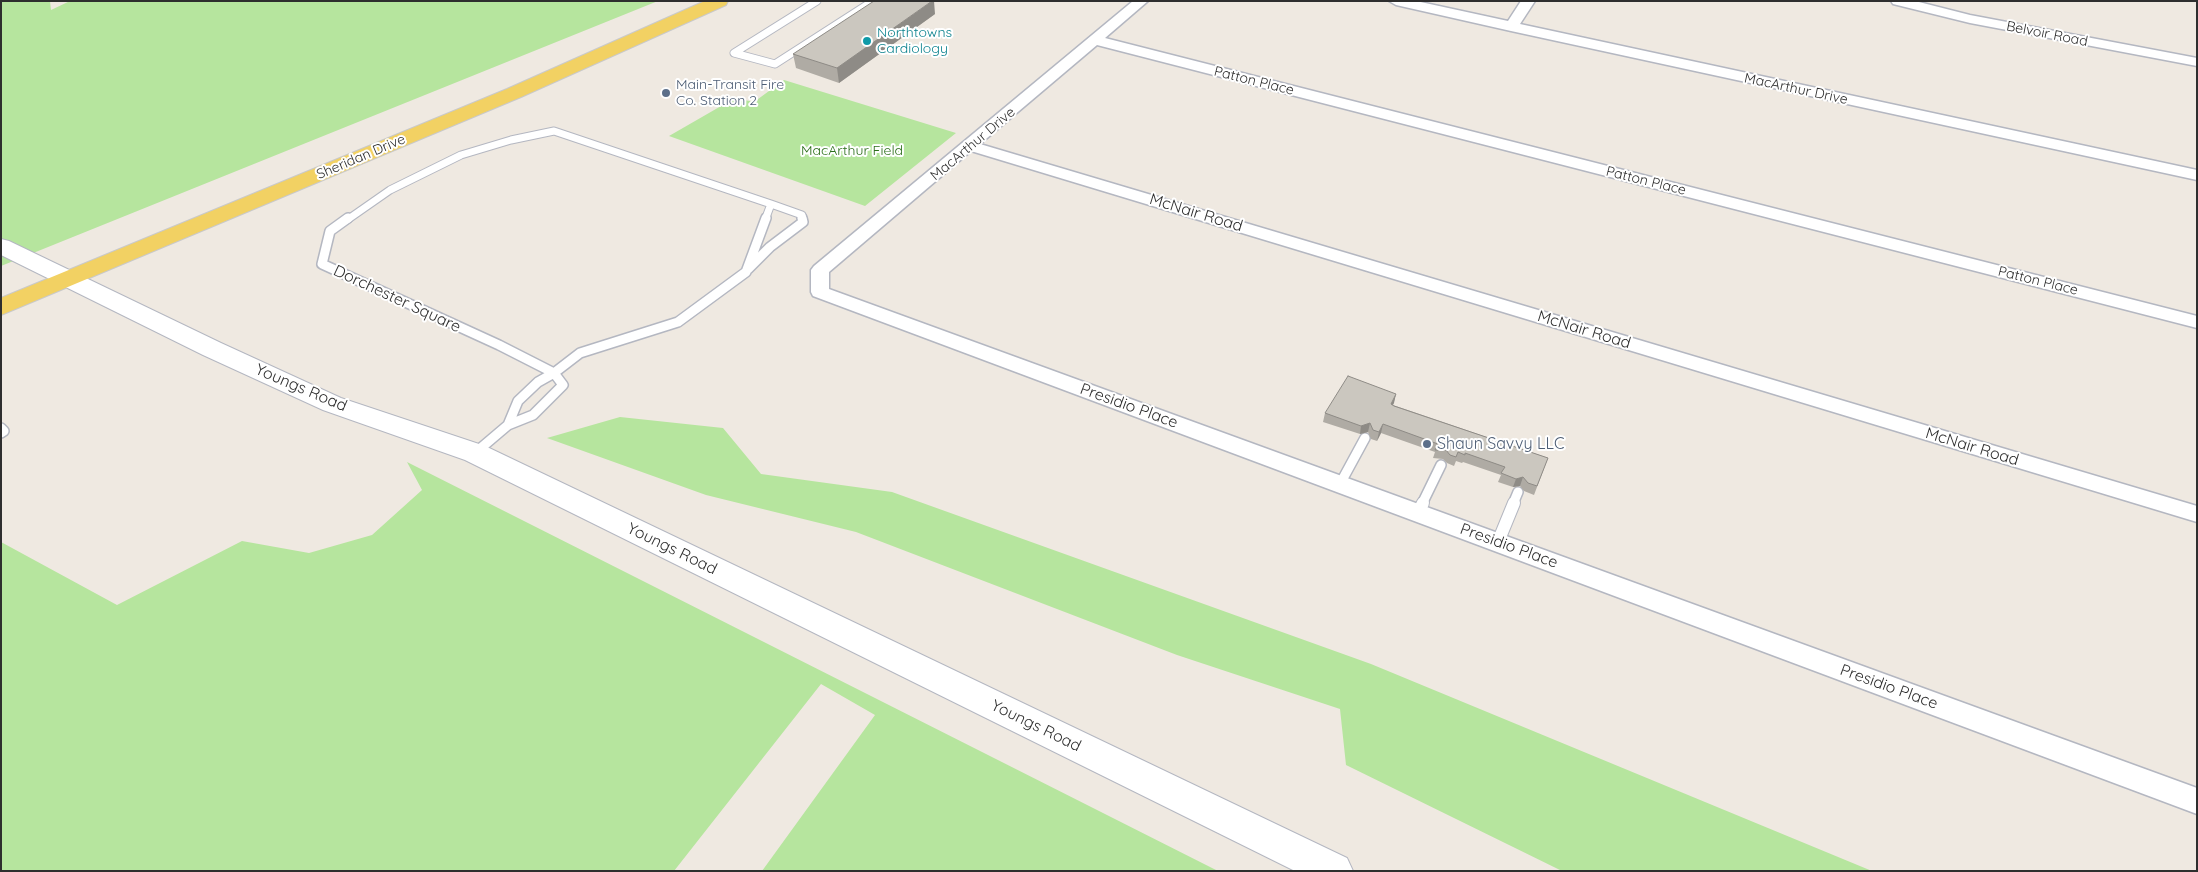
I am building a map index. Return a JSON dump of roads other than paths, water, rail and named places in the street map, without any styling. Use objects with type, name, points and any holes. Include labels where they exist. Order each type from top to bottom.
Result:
[{"type":"main road","name":"Sheridan Drive","points":[[1,308],[568,70],[720,1]]},
{"type":"street","name":"MacArthur Drive","points":[[820,292],[820,270],[971,146],[1141,1]]},
{"type":"street","name":"MacArthur Drive","points":[[1396,1],[2197,176]]},
{"type":"street","points":[[1512,27],[1528,1]]},
{"type":"street","name":"Belvoir Road","points":[[1898,1],[1970,20],[2197,62]]},
{"type":"street","name":"Patton Place","points":[[1095,40],[2197,322]]},
{"type":"street","name":"McNair Road","points":[[971,146],[2197,514]]},
{"type":"street","name":"Youngs Road","points":[[1,246],[71,278],[212,349],[332,404],[475,453],[1334,871]]},
{"type":"street","name":"Presidio Place","points":[[820,292],[2197,801]]},
{"type":"lane","points":[[817,1],[734,52],[775,64],[873,1]]},
{"type":"lane","name":"Dorchester Square","points":[[475,453],[508,426],[533,415],[562,385],[554,373],[322,264],[330,231],[390,190],[461,156],[511,140],[554,131],[802,214],[804,222],[770,247],[746,272],[678,322],[580,353],[554,373],[538,382],[518,401],[508,426]]},
{"type":"lane","points":[[746,272],[770,204]]},
{"type":"lane","points":[[1,428],[4,431],[1,433]]},
{"type":"lane","points":[[1340,484],[1366,438]]},
{"type":"lane","points":[[1418,513],[1441,465]]},
{"type":"lane","points":[[1498,542],[1518,492]]},
{"type":"place","name":"Northtowns Cardiology","points":[[867,41]]},
{"type":"place","name":"Main-Transit Fire Co. Station 2","points":[[666,93]]},
{"type":"place","name":"Shaun Savvy LLC","points":[[1427,444]]},
{"type":"park label","name":"MacArthur Field","points":[[852,151]]}]
